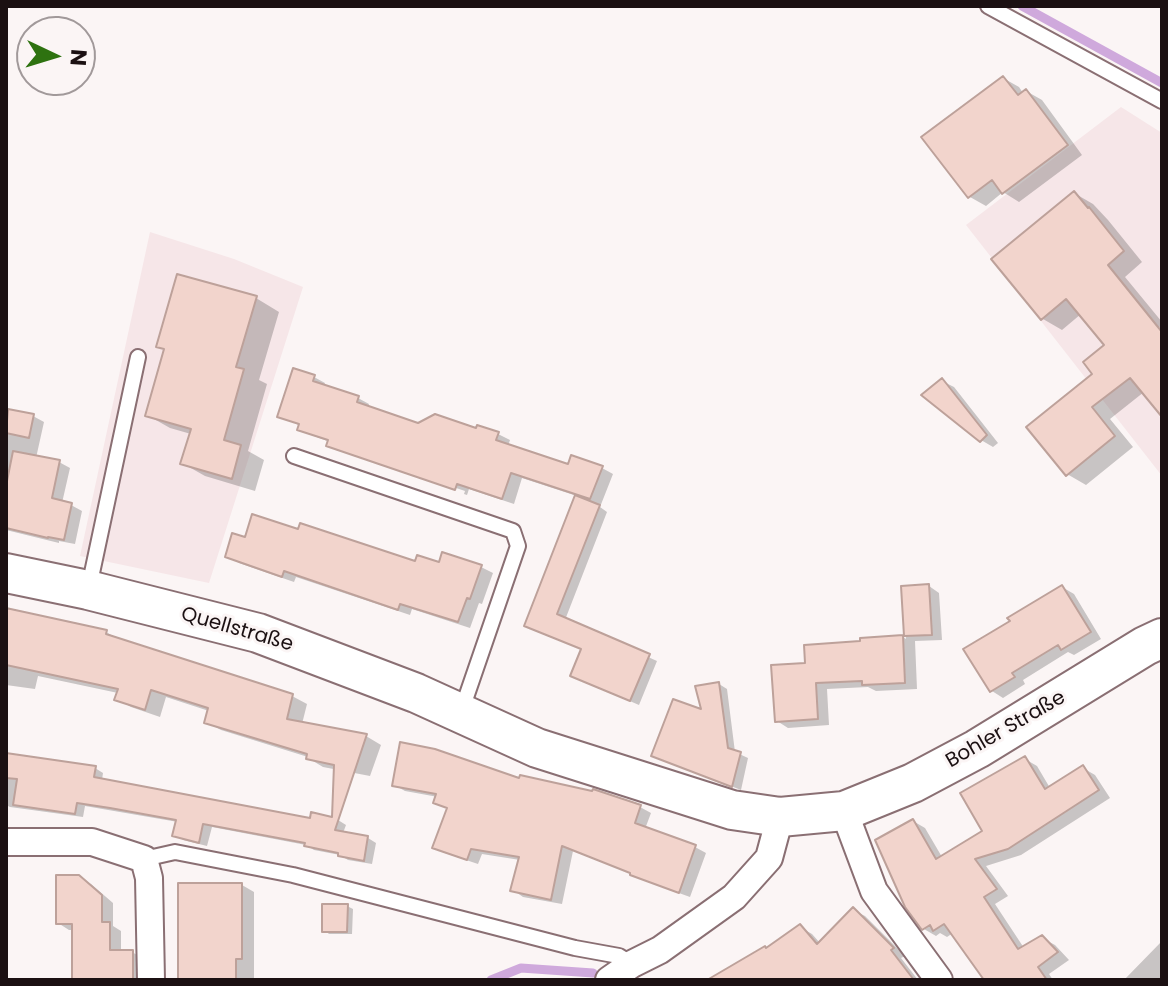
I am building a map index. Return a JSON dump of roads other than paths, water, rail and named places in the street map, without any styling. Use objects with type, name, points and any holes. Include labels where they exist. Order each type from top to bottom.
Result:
[{"type":"main road","name":"Quellstraße","points":[[6,573],[88,590],[258,633],[416,693],[537,748],[732,810],[780,817],[844,811]]},
{"type":"main road","name":"Bohler Straße","points":[[844,811],[913,783],[977,749],[1162,638]]},
{"type":"street","points":[[844,811],[874,891],[939,980]]},
{"type":"street","points":[[609,980],[660,950],[734,897],[769,858],[780,817]]},
{"type":"street","points":[[6,842],[92,842],[144,859],[149,878],[151,980]]},
{"type":"lane","points":[[988,6],[1162,101]]},
{"type":"lane","points":[[88,590],[138,357]]},
{"type":"lane","points":[[294,456],[513,531],[518,546],[460,713]]},
{"type":"lane","points":[[144,859],[175,852],[293,875],[575,948],[619,956],[632,964]]},
{"type":"waterway","points":[[1022,6],[1162,83]]},
{"type":"waterway","points":[[491,980],[521,968],[593,973]]}]
